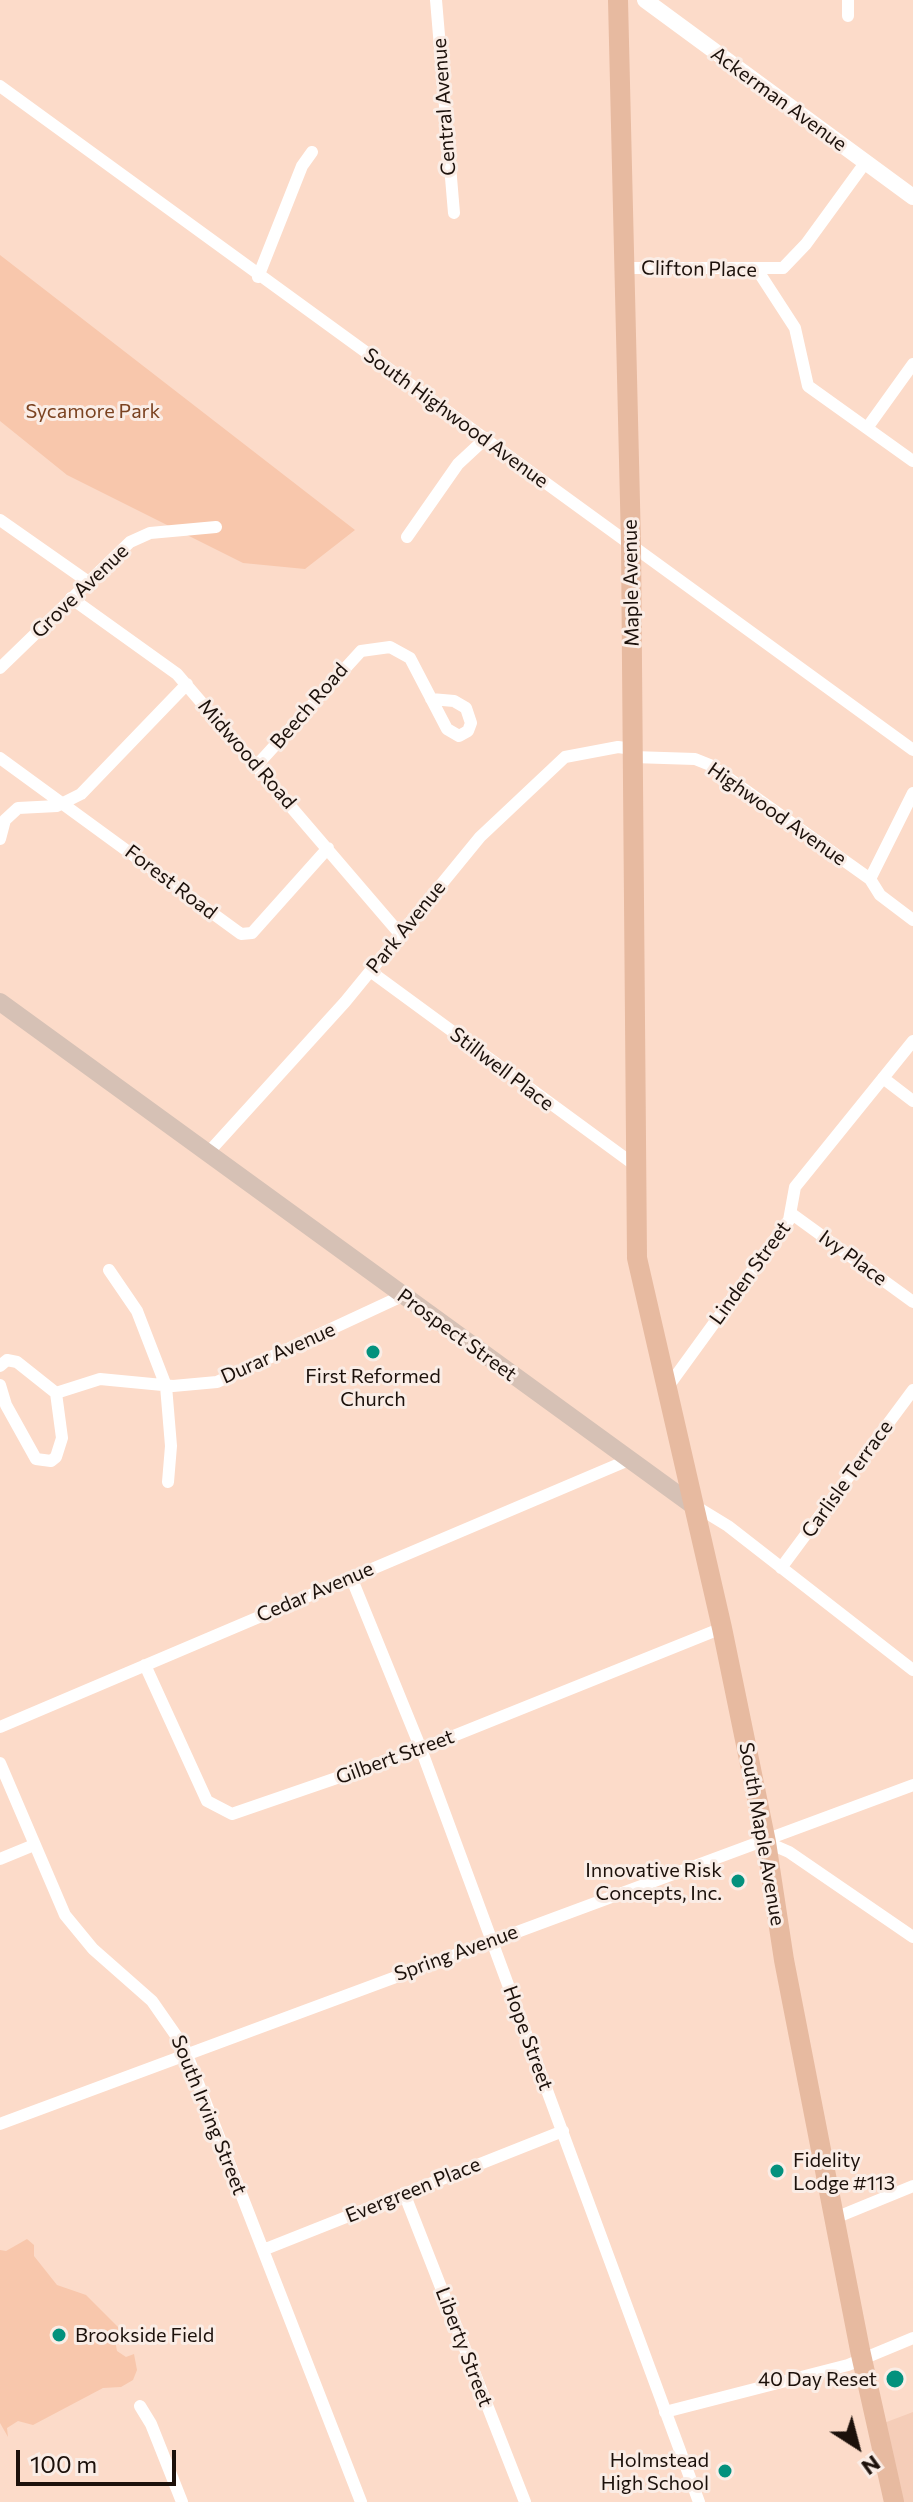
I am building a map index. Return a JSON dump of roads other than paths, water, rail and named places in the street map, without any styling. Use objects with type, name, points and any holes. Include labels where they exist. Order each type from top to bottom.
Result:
[{"type":"main road","name":"Maple Avenue","points":[[618,0],[631,544],[636,1166]]},
{"type":"main road","name":"Prospect Street","points":[[0,1002],[691,1504]]},
{"type":"main road","name":"South Maple Avenue","points":[[636,1166],[637,1258],[691,1504],[722,1628],[766,1842],[784,1960],[862,2359],[894,2502]]},
{"type":"street","name":"Central Avenue","points":[[436,0],[454,213]]},
{"type":"street","name":"Ackerman Avenue","points":[[645,0],[913,197]]},
{"type":"street","points":[[848,0],[848,16]]},
{"type":"street","name":"South Highwood Avenue","points":[[0,86],[258,277],[486,438],[913,750]]},
{"type":"street","points":[[258,277],[302,166],[312,152]]},
{"type":"street","name":"Clifton Place","points":[[625,268],[758,271],[783,268],[865,163]]},
{"type":"street","points":[[758,271],[795,328],[808,386],[913,461]]},
{"type":"street","points":[[867,428],[913,364]]},
{"type":"street","points":[[407,537],[458,464],[486,438]]},
{"type":"street","points":[[0,520],[87,581]]},
{"type":"street","name":"Grove Avenue","points":[[0,668],[87,581],[140,536],[216,527]]},
{"type":"street","name":"Midwood Road","points":[[71,598],[187,684],[400,934]]},
{"type":"street","name":"Beech Road","points":[[258,764],[361,651],[380,646],[401,652],[416,667],[431,699]]},
{"type":"street","points":[[0,839],[5,820],[18,808],[62,805],[81,794],[187,684]]},
{"type":"street","name":"Park Avenue","points":[[207,1154],[370,971],[480,837],[565,757],[618,747],[633,753]]},
{"type":"street","name":"Highwood Avenue","points":[[633,753],[695,759],[710,765],[873,883],[913,920]]},
{"type":"street","name":"Forest Road","points":[[0,758],[62,805],[161,872],[241,934],[252,933],[328,848]]},
{"type":"street","points":[[873,883],[913,793]]},
{"type":"street","name":"Stillwell Place","points":[[370,971],[636,1166]]},
{"type":"street","name":"Linden Street","points":[[667,1388],[792,1214],[795,1187],[913,1041]]},
{"type":"street","points":[[883,1078],[913,1101]]},
{"type":"street","name":"Ivy Place","points":[[792,1214],[913,1302]]},
{"type":"street","points":[[109,1270],[137,1311],[166,1386],[171,1446],[168,1482]]},
{"type":"street","name":"Durar Avenue","points":[[56,1393],[100,1379],[166,1386],[217,1382],[402,1296]]},
{"type":"street","points":[[0,1366],[7,1360],[17,1362],[56,1393],[62,1438],[56,1457],[45,1462],[36,1459],[6,1405],[0,1385]]},
{"type":"street","name":"Carlisle Terrace","points":[[781,1568],[913,1390]]},
{"type":"street","name":"Cedar Avenue","points":[[0,1727],[631,1459]]},
{"type":"street","name":"Prospect Street","points":[[691,1504],[728,1526],[913,1670]]},
{"type":"street","name":"Hope Street","points":[[351,1577],[421,1749],[699,2502]]},
{"type":"street","name":"Gilbert Street","points":[[145,1665],[202,1793],[223,1813],[241,1814],[421,1749],[722,1628]]},
{"type":"street","name":"South Irving Street","points":[[0,1763],[65,1915],[93,1949],[152,2001],[187,2055],[361,2502]]},
{"type":"street","name":"Spring Avenue","points":[[0,2124],[913,1785]]},
{"type":"street","points":[[766,1842],[789,1852],[913,1937]]},
{"type":"street","points":[[0,1859],[34,1845]]},
{"type":"street","name":"Evergreen Place","points":[[263,2250],[563,2131]]},
{"type":"street","points":[[835,2218],[913,2186]]},
{"type":"street","name":"Liberty Street","points":[[404,2193],[525,2502]]},
{"type":"street","points":[[665,2412],[862,2359],[913,2338]]},
{"type":"street","points":[[140,2406],[151,2424],[182,2502]]},
{"type":"place","name":"First Reformed Church","points":[[373,1352]]},
{"type":"place","name":"Innovative Risk Concepts, Inc.","points":[[738,1881]]},
{"type":"place","name":"Fidelity Lodge #113","points":[[777,2171]]},
{"type":"place","name":"Brookside Field","points":[[59,2335]]},
{"type":"place","name":"40 Day Reset","points":[[895,2379]]},
{"type":"place","name":"Holmstead High School","points":[[725,2471]]},
{"type":"park label","name":"Sycamore Park","points":[[93,411]]}]
